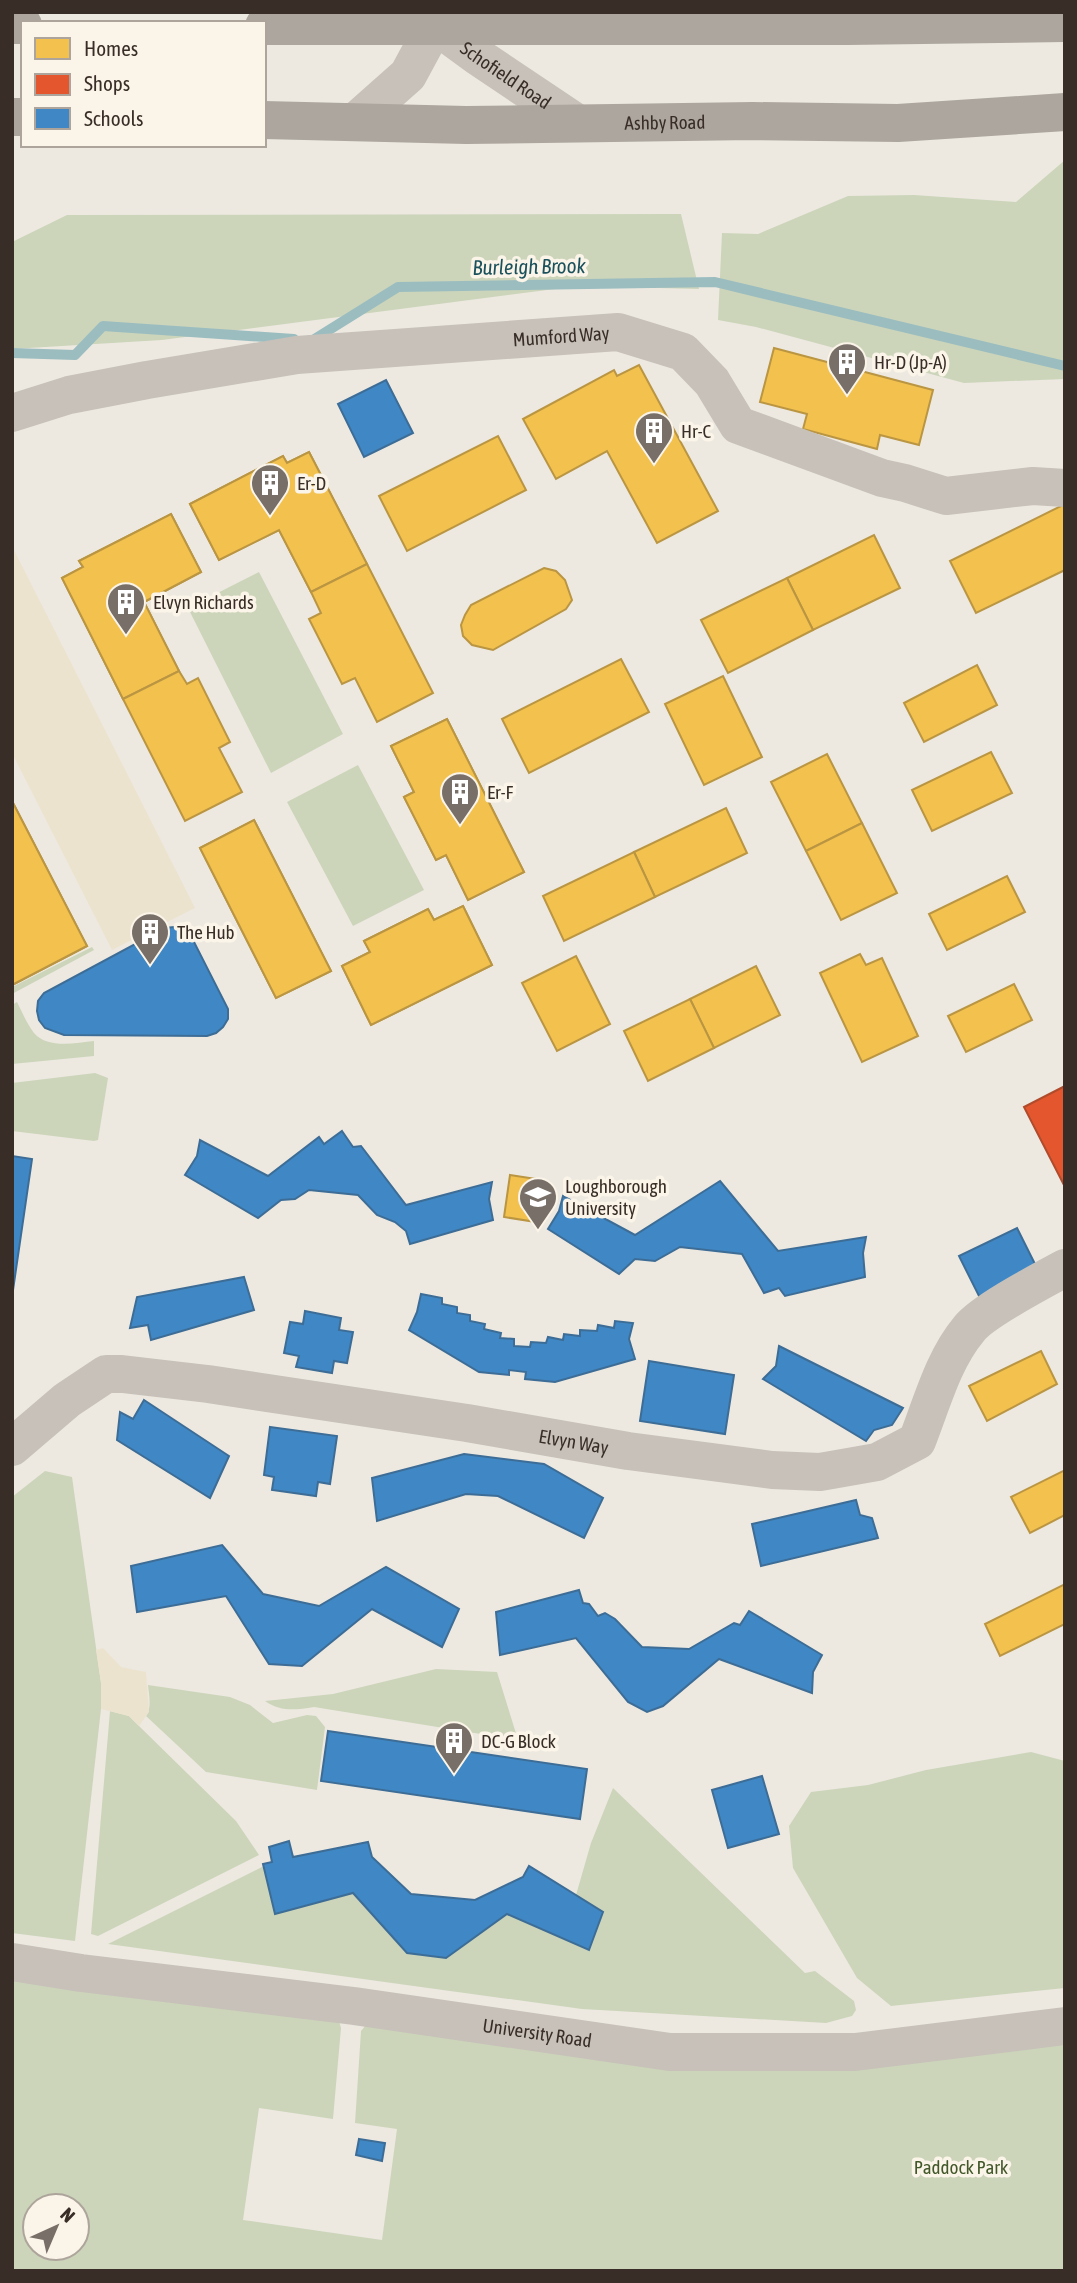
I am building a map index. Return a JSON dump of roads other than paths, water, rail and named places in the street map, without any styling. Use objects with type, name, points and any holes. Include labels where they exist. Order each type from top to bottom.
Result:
[{"type":"main road","points":[[266,26],[437,17],[848,26],[1065,23]]},
{"type":"main road","name":"Ashby Road","points":[[266,120],[466,125],[898,122],[1065,112]]},
{"type":"street","points":[[355,122],[408,75],[437,17]]},
{"type":"street","name":"Schofield Road","points":[[437,17],[477,56],[577,123]]},
{"type":"street","name":"Mumford Way","points":[[12,413],[81,393],[297,355],[618,332],[683,352],[712,382],[738,425],[882,478],[946,496],[1033,486],[1065,488]]},
{"type":"street","name":"Elvyn Way","points":[[13,1446],[67,1400],[106,1374],[122,1374],[208,1384],[453,1421],[628,1451],[772,1470],[820,1472],[877,1462],[917,1441],[951,1356],[970,1326],[1065,1268]]},
{"type":"street","name":"University Road","points":[[12,1962],[81,1973],[354,2006],[670,2052],[855,2052],[1065,2026]]},
{"type":"waterway","name":"Burleigh Brook","points":[[310,340],[398,287],[715,282],[1065,366]]},
{"type":"waterway","name":"Burleigh Brook","points":[[12,353],[75,355],[103,326],[294,339]]},
{"type":"place","name":"Hr-D (Jp-A)","points":[[847,396]]},
{"type":"place","name":"Hr-C","points":[[654,465]]},
{"type":"place","name":"Er-D","points":[[270,517]]},
{"type":"place","name":"Elvyn Richards","points":[[126,636]]},
{"type":"place","name":"Er-F","points":[[460,826]]},
{"type":"place","name":"The Hub","points":[[150,966]]},
{"type":"place","name":"Loughborough University","points":[[538,1231]]},
{"type":"place","name":"DC-G Block","points":[[454,1775]]},
{"type":"park label","name":"Paddock Park","points":[[961,2167]]}]
